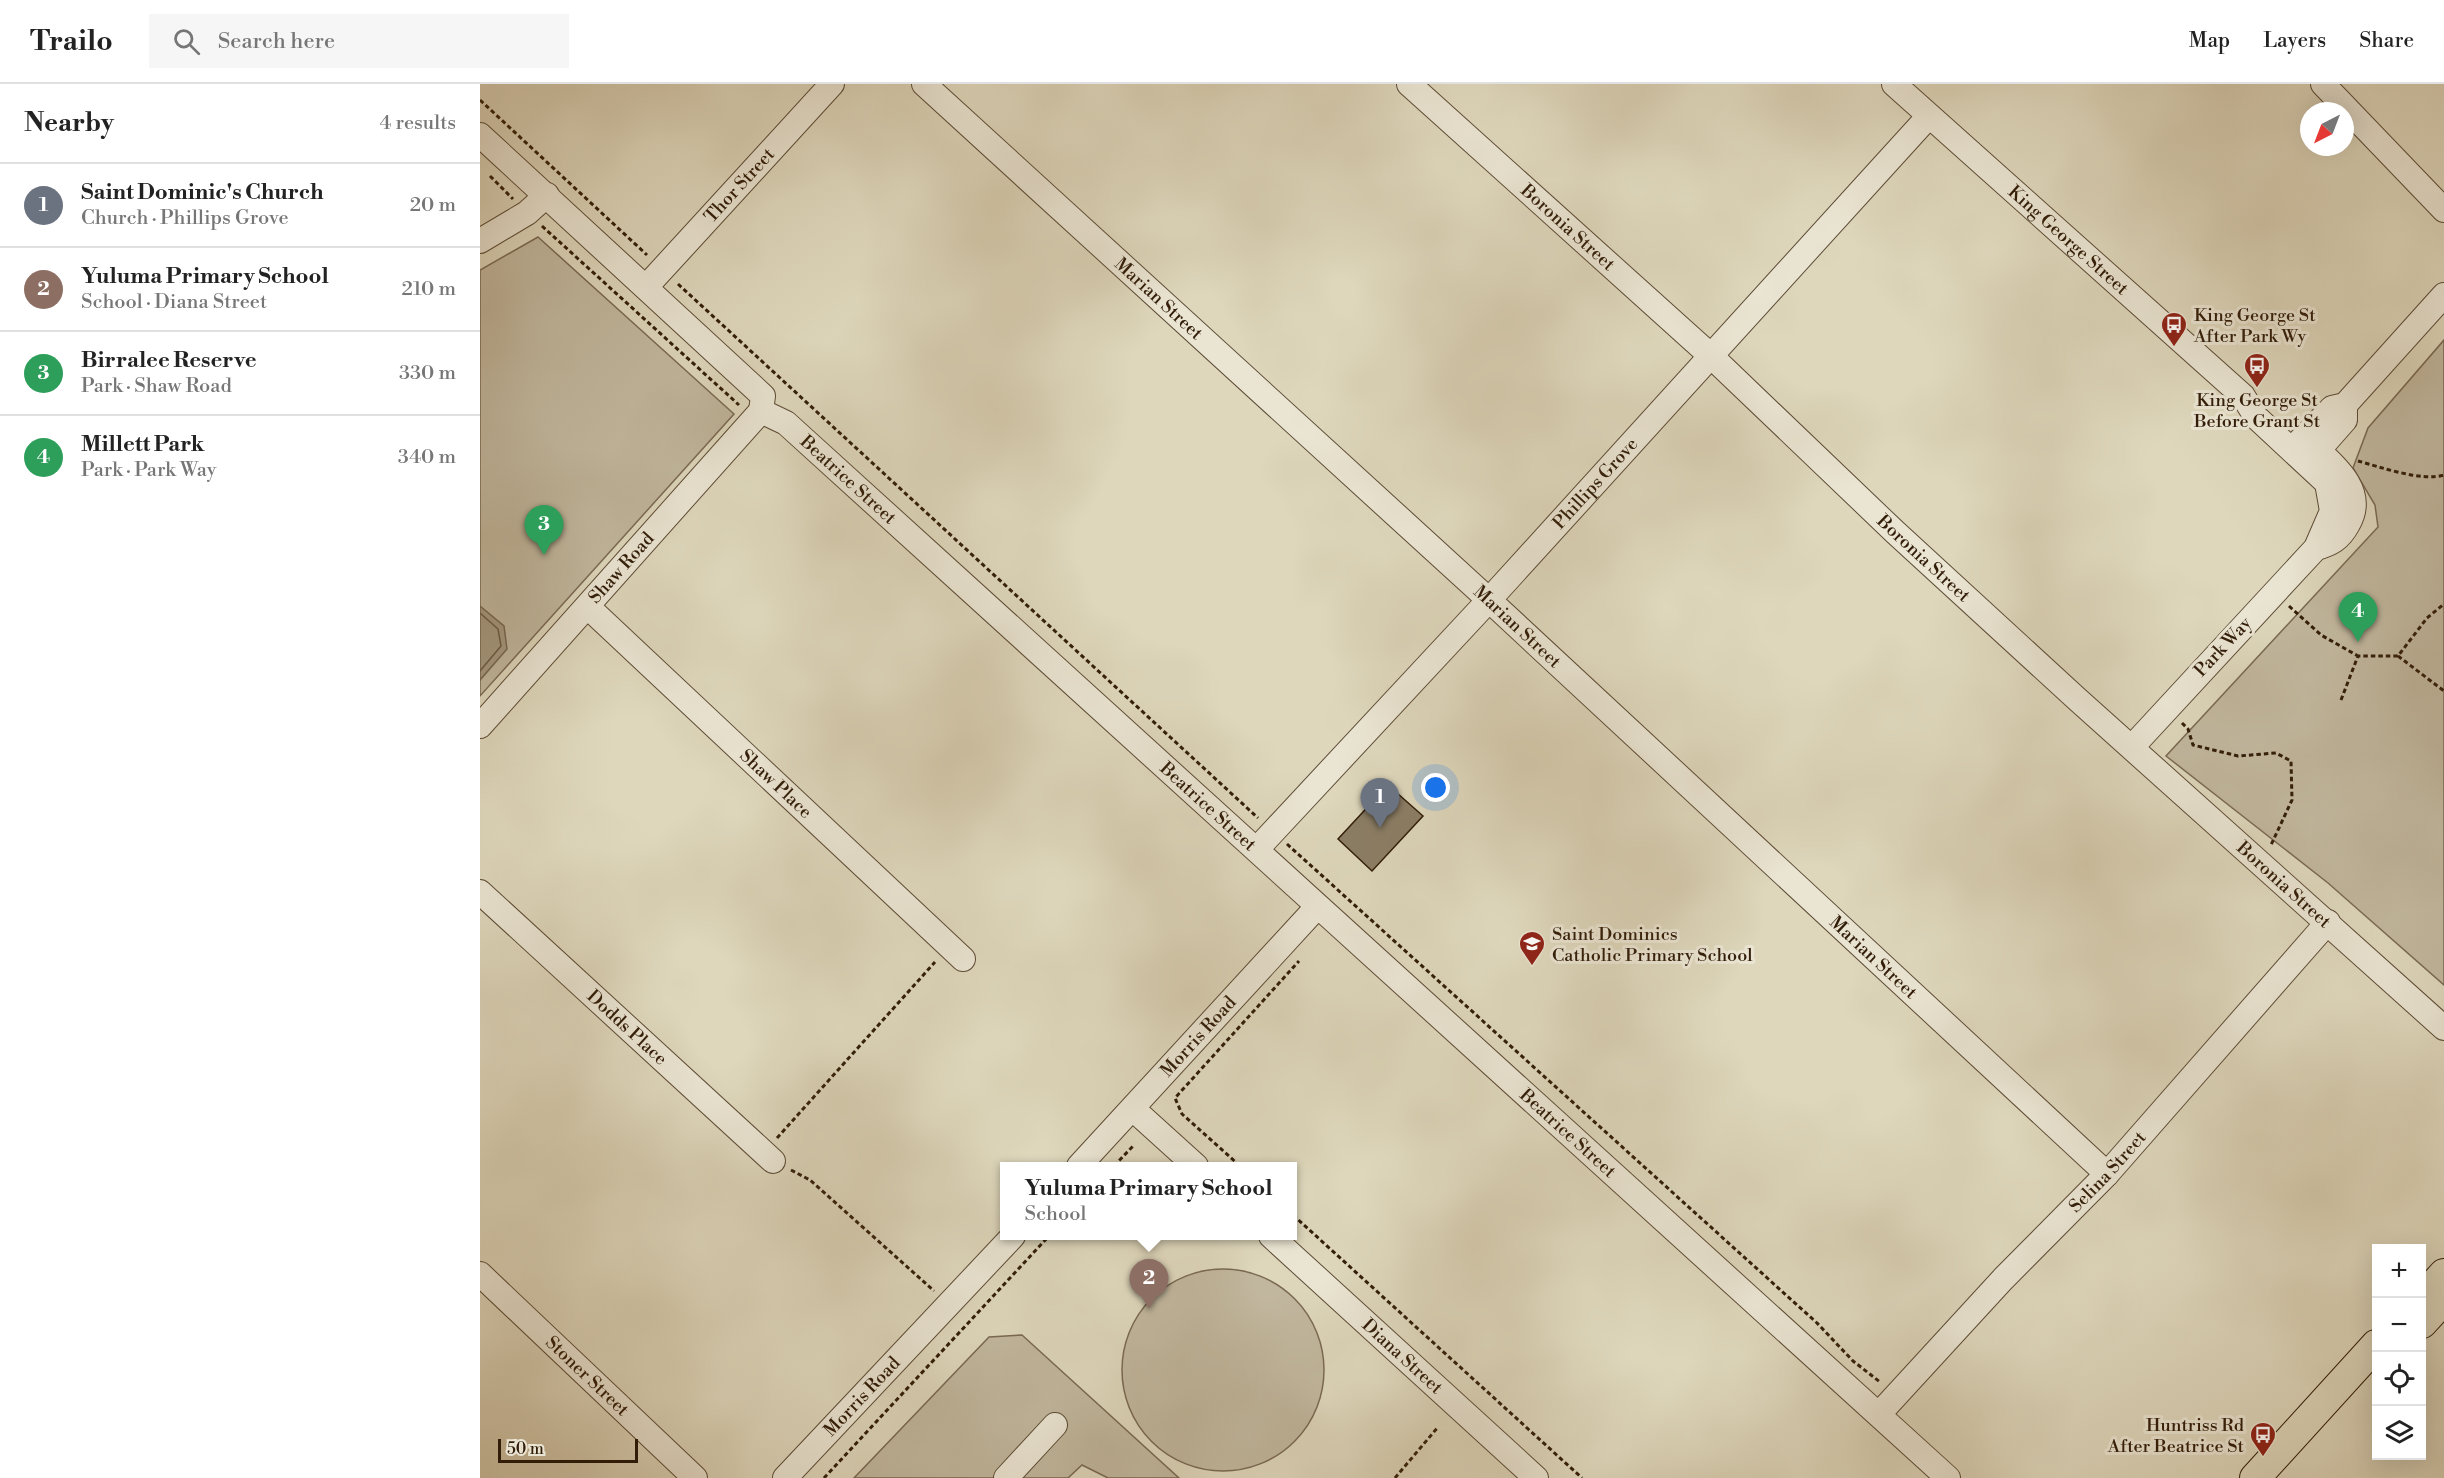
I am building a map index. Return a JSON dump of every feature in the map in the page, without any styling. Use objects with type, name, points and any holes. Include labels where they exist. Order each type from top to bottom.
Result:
[{"type":"main road","points":[[2426,1293],[2444,1274]]},
{"type":"main road","points":[[2426,1318],[2444,1299]]},
{"type":"main road","points":[[2255,1478],[2372,1349]]},
{"type":"main road","points":[[2281,1478],[2372,1376]]},
{"type":"street","name":"Thor Street","points":[[646,287],[832,84]]},
{"type":"street","name":"Marian Street","points":[[924,84],[1489,600],[2107,1174]]},
{"type":"street","name":"Boronia Street","points":[[1409,84],[1711,356],[1903,540],[2444,1028]]},
{"type":"street","name":"King George Street","points":[[1894,84],[2242,396],[2265,406],[2306,450],[2340,470],[2353,494],[2342,514]]},
{"type":"street","points":[[2323,84],[2444,210]]},
{"type":"street","name":"Phillips Grove","points":[[1257,849],[1489,600],[1929,116]]},
{"type":"street","points":[[480,135],[548,195],[763,396],[757,415]]},
{"type":"street","points":[[480,241],[527,213],[548,195]]},
{"type":"street","points":[[2306,450],[2345,420],[2345,405],[2444,295]]},
{"type":"street","name":"Shaw Road","points":[[480,726],[588,608],[757,415]]},
{"type":"street","name":"Beatrice Street","points":[[757,415],[786,423],[1948,1478]]},
{"type":"street","name":"Park Way","points":[[2132,747],[2316,548],[2331,544],[2344,532],[2342,514]]},
{"type":"street","name":"Shaw Place","points":[[588,608],[956,952]]},
{"type":"street","name":"Dodds Place","points":[[480,892],[769,1156]]},
{"type":"street","name":"Morris Road","points":[[1084,1162],[1317,907]]},
{"type":"street","name":"Selina Street","points":[[1879,1414],[2003,1279],[2107,1174],[2328,922]]},
{"type":"street","points":[[1133,1109],[1191,1162]]},
{"type":"street","name":"Morris Road","points":[[785,1478],[1009,1240]]},
{"type":"street","name":"Diana Street","points":[[1275,1240],[1536,1478]]},
{"type":"street","name":"Stoner Street","points":[[480,1274],[695,1478]]},
{"type":"street","points":[[1006,1478],[1055,1425]]},
{"type":"path","points":[[480,100],[661,268]]},
{"type":"path","points":[[488,173],[527,213],[757,415]]},
{"type":"path","points":[[2306,450],[2403,473],[2438,477],[2444,475]]},
{"type":"path","points":[[2274,593],[2321,635],[2358,656],[2398,656],[2444,691]]},
{"type":"path","points":[[2398,656],[2427,618],[2444,604]]},
{"type":"path","points":[[2341,700],[2358,656]]},
{"type":"path","points":[[2167,707],[2188,729],[2193,745],[2238,756],[2276,753],[2291,761],[2292,800],[2261,863]]},
{"type":"path","points":[[948,1304],[810,1180],[769,1156],[956,952]]},
{"type":"path","points":[[1235,1162],[1182,1114],[1175,1098],[1305,954]]},
{"type":"path","points":[[1118,1162],[1134,1145]]},
{"type":"path","points":[[1297,1219],[1582,1478]]},
{"type":"path","points":[[824,1478],[1045,1240]]},
{"type":"path","points":[[1395,1478],[1438,1426]]},
{"type":"shaded area","points":[[538,237],[734,414],[480,696],[480,270]]},
{"type":"shaded area","points":[[2444,340],[2444,985],[2328,883],[2166,756],[2378,527],[2375,505],[2353,468],[2368,428]]},
{"type":"shaded area","points":[[1223,1269],[1252,1273],[1271,1281],[1301,1306],[1312,1322],[1320,1341],[1324,1370],[1320,1399],[1312,1418],[1287,1448],[1271,1459],[1252,1467],[1223,1471],[1194,1467],[1175,1459],[1145,1434],[1134,1418],[1126,1399],[1122,1370],[1126,1341],[1134,1322],[1159,1292],[1175,1281],[1194,1273]]},
{"type":"shaded area","points":[[1022,1335],[1179,1478],[1108,1478],[1082,1465],[1068,1478],[854,1478],[989,1337]]},
{"type":"water","points":[[480,606],[504,626],[507,649],[480,680]]},
{"type":"building","points":[[1388,785],[1423,816],[1372,871],[1338,839]]},
{"type":"place","name":"King George St After Park Wy","points":[[2174,348]]},
{"type":"place","name":"King George St Before Grant St","points":[[2257,389]]},
{"type":"place","name":"Birralee Reserve","points":[[544,555]]},
{"type":"place","name":"Millett Park","points":[[2358,642]]},
{"type":"place","name":"Saint Dominic's Church","points":[[1380,828]]},
{"type":"place","name":"Saint Dominics Catholic Primary School","points":[[1532,967]]},
{"type":"place","name":"Yuluma Primary School","points":[[1149,1309]]},
{"type":"place","name":"Huntriss Rd After Beatrice St","points":[[2263,1458]]}]
